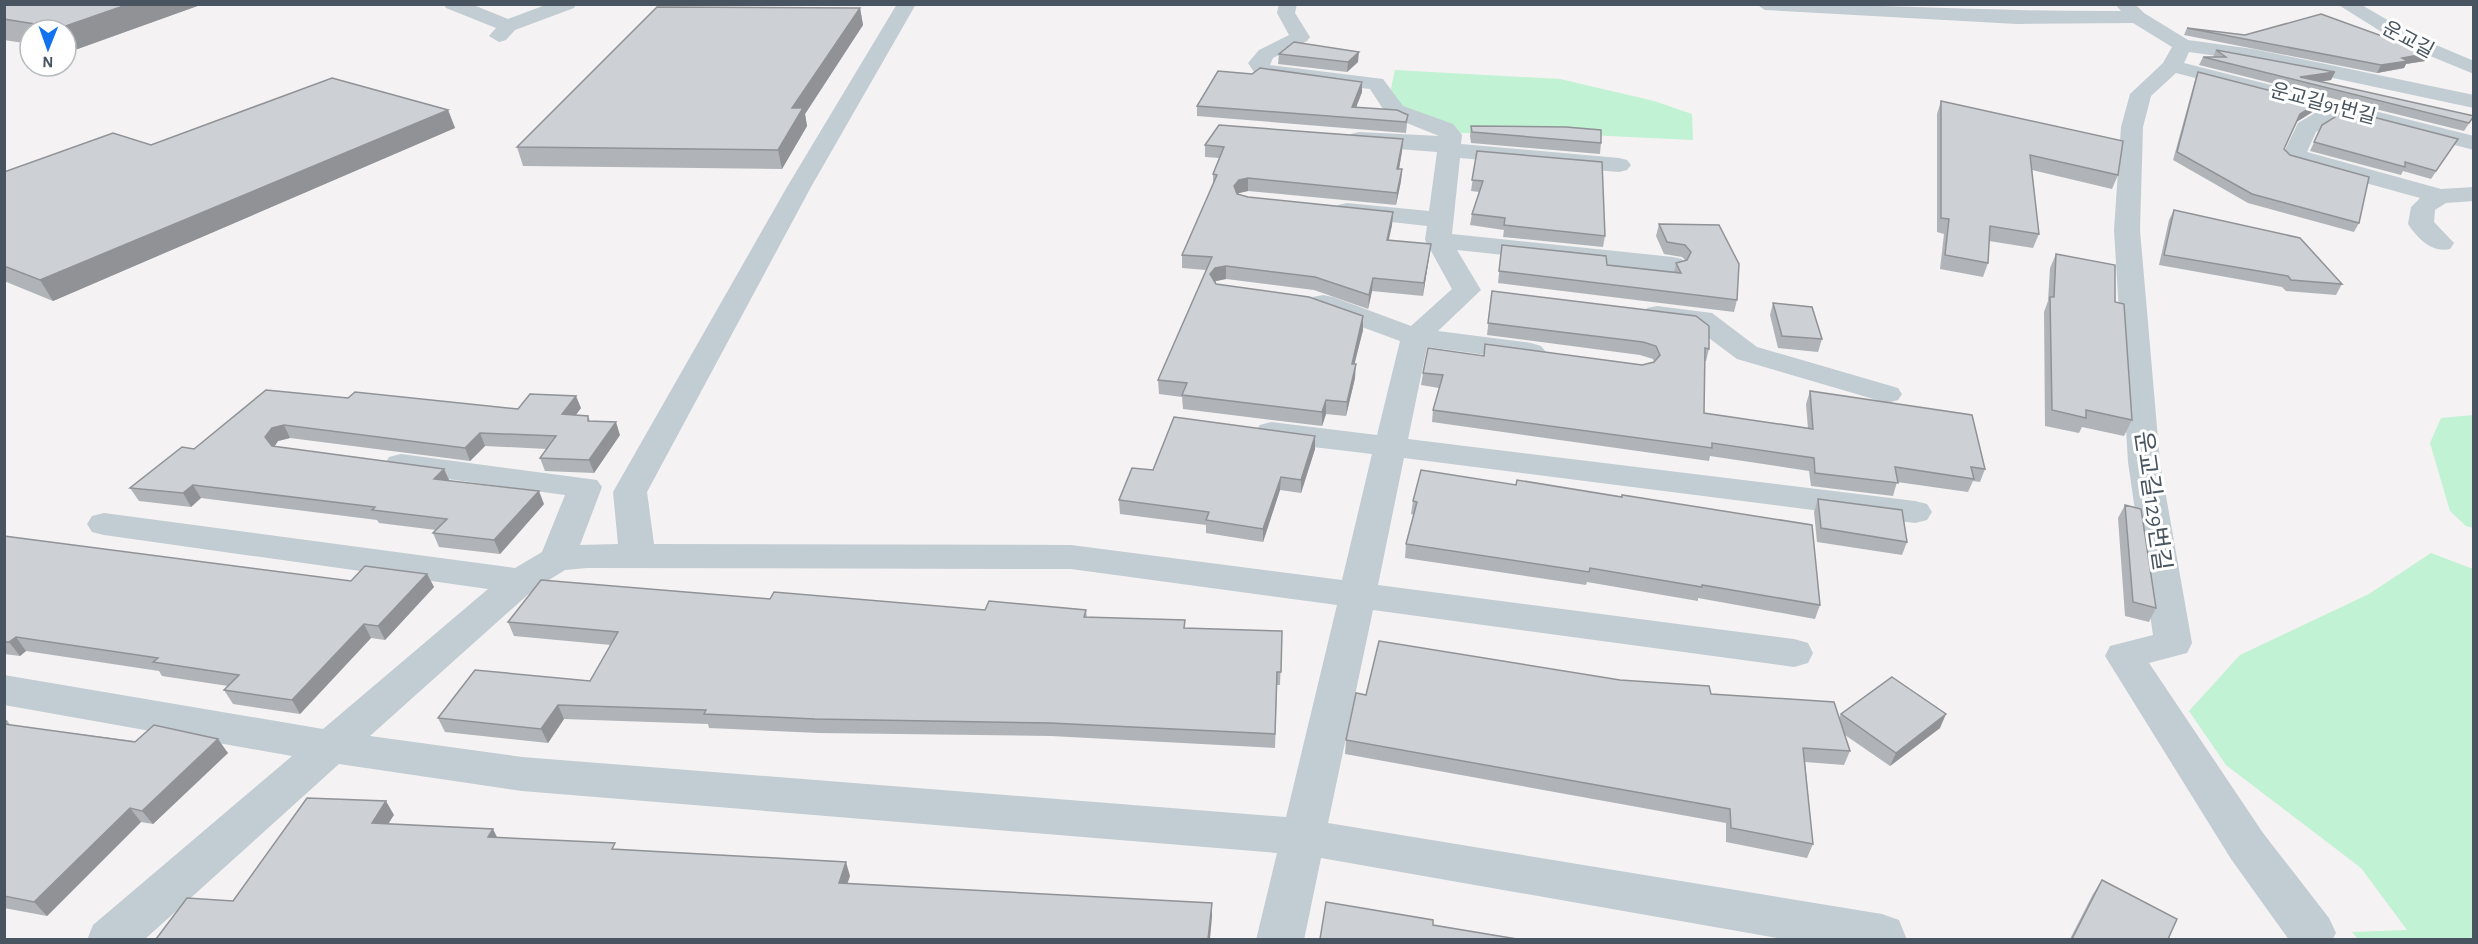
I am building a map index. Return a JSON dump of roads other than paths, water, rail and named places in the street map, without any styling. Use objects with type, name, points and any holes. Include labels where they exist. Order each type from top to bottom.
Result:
[{"type":"street","points":[[453,4],[504,31],[567,4]]},
{"type":"street","points":[[637,555],[630,492],[799,188],[907,4]]},
{"type":"street","points":[[1280,939],[1415,337],[1479,292],[1439,230],[1451,135],[1445,129],[1393,109],[1382,87],[1376,83],[1263,71],[1258,63],[1266,54],[1300,38],[1286,13],[1288,4]]},
{"type":"street","points":[[1765,4],[2017,18],[2131,11],[2178,55],[2253,55],[2474,102]]},
{"type":"street","name":"운교길","points":[[2346,4],[2392,33],[2444,58],[2474,68]]},
{"type":"street","name":"운교길91번길","points":[[2178,55],[2339,108],[2474,143]]},
{"type":"street","name":"운교길129번길","points":[[2178,55],[2141,94],[2132,127],[2127,230],[2145,462],[2173,643],[2124,656],[2247,846],[2312,933]]},
{"type":"street","points":[[2339,108],[2306,128],[2294,156],[2440,196],[2474,194]]},
{"type":"street","points":[[1334,137],[1619,165]]},
{"type":"street","points":[[2440,196],[2423,207],[2421,224],[2441,243]]},
{"type":"street","points":[[1327,208],[1439,230],[1673,265]]},
{"type":"street","points":[[1292,297],[1314,300],[1415,337],[1557,355]]},
{"type":"street","points":[[1632,311],[1702,320],[1747,353],[1887,394]]},
{"type":"street","points":[[1238,428],[1916,512]]},
{"type":"street","points":[[373,460],[585,487],[557,559]]},
{"type":"street","points":[[104,524],[520,581]]},
{"type":"street","points":[[110,939],[520,581],[557,559],[637,555],[1071,558],[1794,653]]},
{"type":"street","points":[[4,690],[332,747],[522,774],[1303,837],[1882,935],[1883,939]]}]
